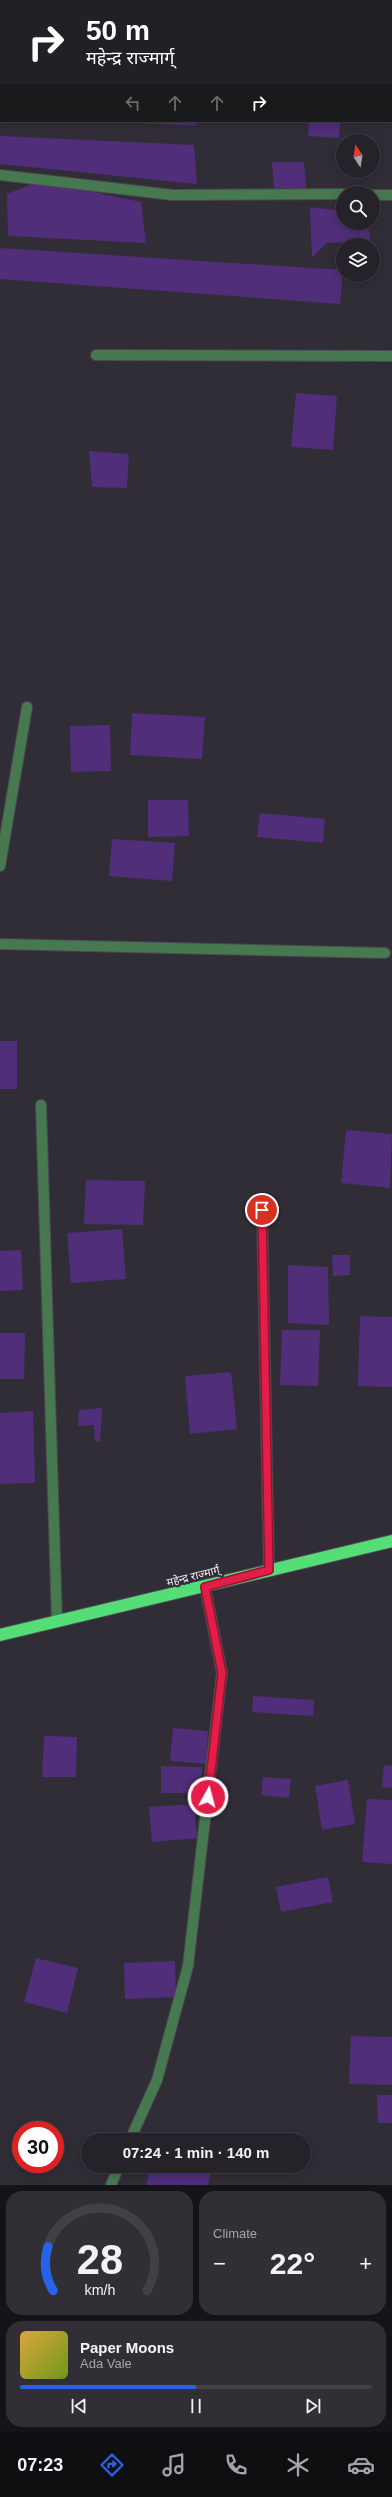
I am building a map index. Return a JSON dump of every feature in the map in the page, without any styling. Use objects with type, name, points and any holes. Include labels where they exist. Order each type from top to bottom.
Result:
[{"type":"highway","name":"महेन्द्र राज्मार्ग्","points":[[0,1636],[392,1541]]},
{"type":"street","points":[[0,175],[173,195],[336,194]]},
{"type":"street","points":[[380,195],[392,195]]},
{"type":"street","points":[[96,355],[392,356]]},
{"type":"street","points":[[0,866],[27,706]]},
{"type":"street","points":[[0,944],[385,953]]},
{"type":"street","points":[[41,1105],[57,1622]]},
{"type":"street","points":[[262,1210],[269,1570]]},
{"type":"street","points":[[133,2133],[157,2080],[188,1966],[222,1673],[205,1587]]},
{"type":"street","points":[[111,2185],[116,2173]]},
{"type":"building","points":[[122,122],[196,122],[197,126]]},
{"type":"building","points":[[309,122],[340,122],[339,134],[336,134],[336,138],[308,136]]},
{"type":"building","points":[[0,136],[194,145],[197,184],[0,164]]},
{"type":"building","points":[[272,162],[304,162],[306,188],[274,188]]},
{"type":"building","points":[[40,181],[141,202],[146,243],[8,236],[7,194]]},
{"type":"building","points":[[310,207],[336,210],[336,230],[369,230],[370,238],[336,238],[336,243],[326,243],[312,258]]},
{"type":"building","points":[[0,248],[336,270],[336,282],[342,282],[340,304],[0,279]]},
{"type":"building","points":[[296,393],[337,396],[333,450],[291,447]]},
{"type":"building","points":[[89,451],[129,454],[127,488],[92,487]]},
{"type":"building","points":[[132,713],[205,717],[202,759],[130,755]]},
{"type":"building","points":[[110,725],[111,771],[71,772],[70,726]]},
{"type":"building","points":[[148,800],[188,800],[189,836],[148,837]]},
{"type":"building","points":[[260,813],[325,819],[323,843],[257,837]]},
{"type":"building","points":[[112,839],[175,843],[172,881],[109,876]]},
{"type":"building","points":[[0,1041],[17,1041],[17,1089],[0,1089]]},
{"type":"building","points":[[346,1130],[392,1134],[390,1188],[341,1183]]},
{"type":"building","points":[[86,1180],[145,1181],[143,1225],[84,1224]]},
{"type":"building","points":[[122,1229],[126,1279],[71,1283],[67,1233]]},
{"type":"building","points":[[21,1250],[23,1290],[0,1291],[0,1251]]},
{"type":"building","points":[[332,1255],[350,1255],[350,1275],[333,1276]]},
{"type":"building","points":[[288,1265],[328,1267],[329,1325],[288,1323]]},
{"type":"building","points":[[360,1316],[392,1317],[392,1387],[358,1386]]},
{"type":"building","points":[[282,1330],[320,1330],[318,1386],[280,1385]]},
{"type":"building","points":[[0,1333],[25,1333],[24,1379],[0,1379]]},
{"type":"building","points":[[231,1372],[237,1429],[190,1434],[185,1376]]},
{"type":"building","points":[[102,1408],[100,1442],[95,1441],[94,1425],[78,1426],[79,1410]]},
{"type":"building","points":[[33,1411],[35,1483],[0,1484],[0,1413]]},
{"type":"building","points":[[253,1696],[314,1700],[313,1716],[252,1712]]},
{"type":"building","points":[[173,1728],[208,1731],[206,1764],[170,1761]]},
{"type":"building","points":[[44,1736],[77,1737],[76,1777],[42,1777]]},
{"type":"building","points":[[384,1765],[392,1766],[392,1788],[382,1787]]},
{"type":"building","points":[[161,1766],[202,1767],[201,1793],[161,1793]]},
{"type":"building","points":[[263,1777],[291,1779],[289,1798],[261,1795]]},
{"type":"building","points":[[348,1780],[355,1824],[322,1830],[315,1786]]},
{"type":"building","points":[[367,1799],[392,1800],[392,1864],[362,1862]]},
{"type":"building","points":[[194,1804],[197,1838],[152,1842],[149,1807]]},
{"type":"building","points":[[328,1877],[333,1902],[281,1912],[276,1887]]},
{"type":"building","points":[[36,1958],[78,1968],[67,2013],[24,2002]]},
{"type":"building","points":[[175,1961],[176,1997],[125,1999],[124,1963]]},
{"type":"building","points":[[351,2036],[392,2037],[392,2085],[349,2084]]},
{"type":"building","points":[[377,2095],[392,2095],[392,2123],[378,2123]]},
{"type":"building","points":[[149,2173],[211,2173],[208,2185],[146,2185]]},
{"type":"route","points":[[208,1797],[222,1673],[205,1587],[269,1570],[262,1210]]}]
